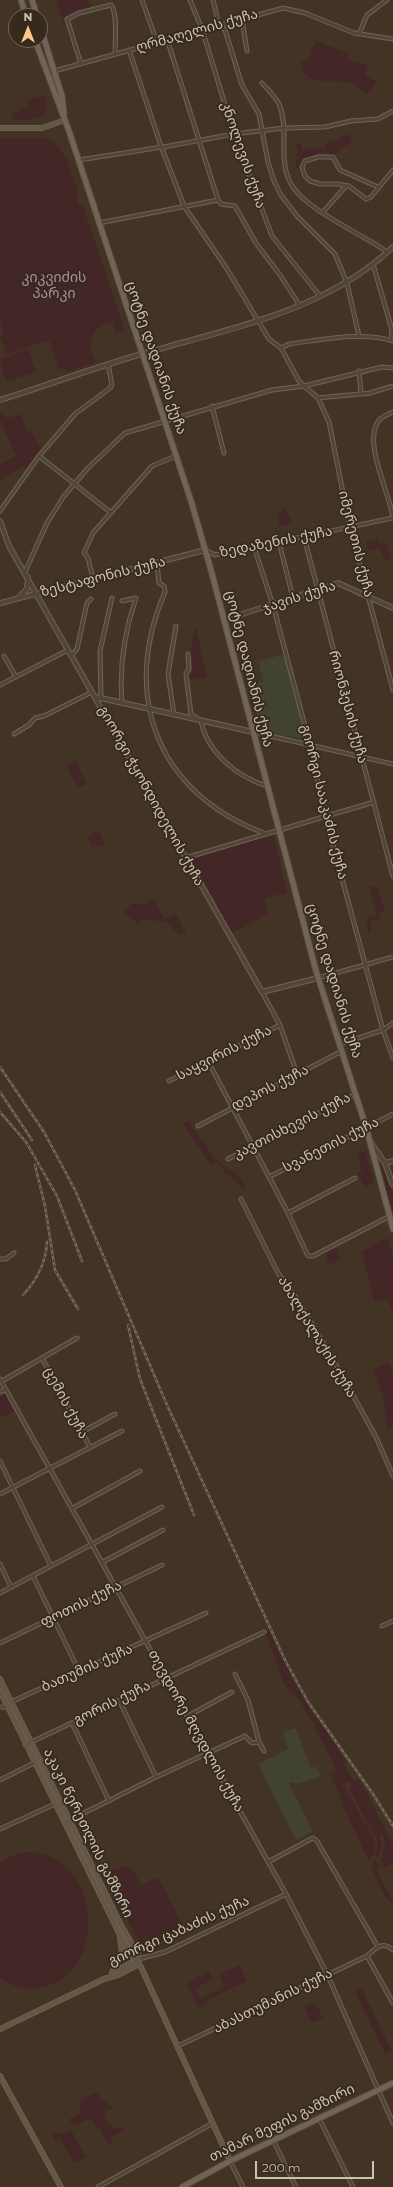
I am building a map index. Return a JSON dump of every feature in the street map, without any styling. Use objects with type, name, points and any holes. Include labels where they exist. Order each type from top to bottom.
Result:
[{"type":"main road","points":[[38,48],[46,74],[65,120]]},
{"type":"main road","points":[[47,48],[62,96],[65,120]]},
{"type":"main road","points":[[0,128],[42,128],[65,120]]},
{"type":"main road","name":"ცოტნე დადიანის ქუჩა","points":[[65,120],[165,420],[206,550],[318,978],[366,1127],[393,1229]]},
{"type":"main road","name":"აკაკი წერეთლის გამზირი","points":[[0,1678],[120,1935],[138,1961]]},
{"type":"main road","name":"აკაკი წერეთლის გამზირი","points":[[0,1691],[54,1804],[68,1822],[138,1961]]},
{"type":"main road","name":"აკაკი წერეთლის გამზირი","points":[[112,1973],[120,1959],[122,1944],[120,1935]]},
{"type":"main road","points":[[138,1961],[230,2161]]},
{"type":"main road","name":"გიორგი ცაბაძის ქუჩა","points":[[104,1979],[112,1973],[138,1961]]},
{"type":"main road","name":"გიორგი ცაბაძის ქუჩა","points":[[0,2029],[104,1979],[118,1975],[138,1961]]},
{"type":"main road","points":[[0,2076],[61,2187]]},
{"type":"main road","name":"თამარ მეფის გამზირი","points":[[182,2187],[230,2161],[393,2083]]},
{"type":"street","points":[[142,0],[158,42]]},
{"type":"street","name":"კნოლევის ქუჩა","points":[[190,0],[202,29],[234,134],[272,236],[320,296]]},
{"type":"street","points":[[213,0],[219,25],[225,30],[242,85],[259,114],[268,162],[281,195],[297,216],[335,254],[347,282],[359,336]]},
{"type":"street","points":[[359,34],[367,15],[388,0]]},
{"type":"street","points":[[81,64],[67,19],[79,13],[111,5],[113,7],[115,20],[115,54]]},
{"type":"street","name":"ღრმაღელის ქუჩა","points":[[46,74],[277,9],[289,8],[359,34],[393,39]]},
{"type":"street","points":[[242,19],[248,51]]},
{"type":"street","points":[[167,39],[218,200],[221,204],[235,206],[256,243],[280,275],[300,306]]},
{"type":"street","points":[[129,50],[161,146],[184,206],[227,269],[269,339],[281,348],[299,382],[318,398],[361,394],[393,386]]},
{"type":"street","points":[[262,83],[278,102],[284,128],[286,172],[297,192],[323,212],[387,252]]},
{"type":"street","points":[[78,160],[234,134],[284,128],[325,126],[351,121],[378,119],[393,111]]},
{"type":"street","points":[[378,187],[340,170],[333,157],[309,158],[302,166],[303,173],[310,181],[346,186],[366,199],[371,197],[393,170]]},
{"type":"street","points":[[323,212],[346,186]]},
{"type":"street","points":[[99,223],[218,200]]},
{"type":"street","points":[[0,400],[108,364],[258,321],[300,306],[347,282],[393,247]]},
{"type":"street","points":[[281,348],[289,344],[359,336],[374,336],[392,340],[392,330],[372,264]]},
{"type":"street","points":[[0,511],[39,456],[79,410],[110,388],[112,385],[108,364]]},
{"type":"street","points":[[25,572],[47,523],[73,484],[106,450],[125,434],[165,420],[272,390],[304,386],[382,367],[393,368]]},
{"type":"street","points":[[359,372],[361,394]]},
{"type":"street","name":"იმერეთის ქუჩა","points":[[318,398],[329,422],[350,528],[393,690]]},
{"type":"street","points":[[212,406],[224,453]]},
{"type":"street","points":[[393,412],[380,418],[375,426],[374,438],[376,459],[392,508],[393,518]]},
{"type":"street","points":[[39,456],[110,512]]},
{"type":"street","points":[[93,579],[88,558],[84,553],[93,533],[152,466],[176,456]]},
{"type":"street","name":"ზედაზენის ქუჩა","points":[[206,550],[215,555],[304,538],[393,518]]},
{"type":"street","name":"გიორგი ჭყონდიდელის ქუჩა","points":[[0,521],[9,546],[92,692],[99,698],[185,858],[280,1025],[297,1074]]},
{"type":"street","name":"რიონჰესის ქუჩა","points":[[304,538],[393,876]]},
{"type":"street","points":[[280,542],[293,598]]},
{"type":"street","name":"გიორგი სააკაძის ქუჩა","points":[[254,547],[273,605],[310,745],[325,816],[383,1030],[393,1058]]},
{"type":"street","name":"ზესტაფონის ქუჩა","points":[[0,603],[206,550]]},
{"type":"street","points":[[157,563],[159,583],[165,589],[152,625],[148,642],[146,673],[148,709],[159,739],[179,774],[218,810],[246,826],[264,833]]},
{"type":"street","points":[[18,598],[26,589],[28,577]]},
{"type":"street","name":"ჯავის ქუჩა","points":[[224,620],[342,583],[393,608]]},
{"type":"street","points":[[112,598],[100,651],[99,698],[393,764]]},
{"type":"street","points":[[122,601],[136,598],[123,643],[120,676],[122,703]]},
{"type":"street","points":[[72,656],[77,649],[87,603],[91,599]]},
{"type":"street","points":[[174,715],[168,674],[176,626]]},
{"type":"street","points":[[0,685],[68,650]]},
{"type":"street","points":[[188,654],[189,669],[186,674],[191,714],[201,721],[203,730],[210,745],[228,764],[242,776],[267,786]]},
{"type":"street","points":[[4,656],[16,676]]},
{"type":"street","points":[[14,734],[29,724],[34,718],[44,716],[92,692]]},
{"type":"street","points":[[185,858],[264,833],[374,802]]},
{"type":"street","points":[[262,992],[393,957]]},
{"type":"street","points":[[340,1044],[383,1030],[393,1023]]},
{"type":"street","name":"საყვირის ქუჩა","points":[[169,1081],[280,1025]]},
{"type":"street","name":"დეპოს ქუჩა","points":[[198,1126],[342,1051]]},
{"type":"street","points":[[208,1061],[310,1257],[390,1216]]},
{"type":"street","name":"კავთისხევის ქუჩა","points":[[228,1159],[356,1094]]},
{"type":"street","name":"სვანეთის ქუჩა","points":[[269,1177],[393,1114]]},
{"type":"street","points":[[370,1141],[385,1164],[393,1184]]},
{"type":"street","points":[[385,1164],[393,1161]]},
{"type":"street","points":[[288,1213],[355,1178]]},
{"type":"street","name":"ახალქალაქის ქუჩა","points":[[241,1199],[278,1273],[297,1298],[329,1352],[376,1438],[393,1476]]},
{"type":"street","points":[[0,1258],[6,1259],[14,1253]]},
{"type":"street","points":[[1,1380],[77,1338]]},
{"type":"street","name":"ცემის ქუჩა","points":[[42,1358],[90,1447]]},
{"type":"street","name":"თევდორე მღვდლის ქუჩა","points":[[1,1380],[286,1894],[327,1974],[393,2123]]},
{"type":"street","points":[[0,1392],[6,1389]]},
{"type":"street","points":[[82,1432],[115,1414]]},
{"type":"street","points":[[0,1494],[122,1431]]},
{"type":"street","points":[[0,1461],[14,1487],[51,1566]]},
{"type":"street","points":[[73,1508],[140,1471]]},
{"type":"street","points":[[0,1593],[162,1507]]},
{"type":"street","points":[[103,1562],[163,1530]]},
{"type":"street","points":[[0,1564],[11,1587]]},
{"type":"street","name":"ფოთის ქუჩა","points":[[0,1643],[162,1565]]},
{"type":"street","points":[[33,1576],[79,1671]]},
{"type":"street","name":"ბათუმის ქუჩა","points":[[11,1702],[206,1613]]},
{"type":"street","points":[[382,1626],[393,1621]]},
{"type":"street","name":"გორის ქუჩა","points":[[25,1745],[166,1677],[264,1632]]},
{"type":"street","points":[[235,1674],[248,1700],[259,1742],[264,1751]]},
{"type":"street","points":[[188,1716],[232,1692]]},
{"type":"street","points":[[119,1700],[156,1777]]},
{"type":"street","points":[[0,1707],[7,1708]]},
{"type":"street","points":[[72,1723],[109,1801]]},
{"type":"street","points":[[68,1822],[156,1777],[208,1753],[248,1737],[252,1743],[259,1742]]},
{"type":"street","points":[[0,1780],[34,1763]]},
{"type":"street","points":[[0,1829],[54,1804]]},
{"type":"street","points":[[268,1862],[313,1838],[319,1844],[378,1947],[387,1946],[393,1950]]},
{"type":"street","name":"გიორგი ცაბაძის ქუჩა","points":[[138,1961],[165,1952],[286,1894]]},
{"type":"street","name":"აბასთუმანის ქუჩა","points":[[178,2046],[367,1956],[378,1947]]},
{"type":"street","points":[[367,1956],[393,2003]]},
{"type":"street","points":[[319,2118],[353,2187]]},
{"type":"street","points":[[98,2187],[213,2123]]},
{"type":"street","points":[[273,2140],[296,2187]]},
{"type":"street","points":[[230,2161],[242,2187]]},
{"type":"shaded area","points":[[285,654],[306,738],[302,739],[261,731],[249,685],[263,681],[258,661]]},
{"type":"shaded area","points":[[296,1728],[311,1768],[316,1766],[321,1776],[298,1784],[291,1782],[289,1784],[313,1831],[296,1840],[258,1764],[288,1749],[283,1732]]},
{"type":"green space","points":[[56,0],[88,0],[91,10],[70,18],[67,23],[64,24]]},
{"type":"green space","points":[[317,41],[349,54],[348,59],[368,66],[365,75],[377,82],[366,95],[351,83],[321,81],[307,76],[303,70],[301,62],[311,58],[310,51]]},
{"type":"green space","points":[[45,95],[47,107],[44,115],[33,119],[13,120],[12,113],[29,108],[30,106],[28,100]]},
{"type":"green space","points":[[348,133],[353,143],[345,146],[333,157],[327,156],[327,152],[317,152],[318,157],[305,161],[302,167],[305,176],[295,166],[298,150],[296,145],[301,143],[302,151],[313,147],[315,149],[326,149],[325,144],[333,139],[336,141]]},
{"type":"green space","name":"კიკვიძის პარკი","points":[[0,138],[44,138],[53,140],[67,160],[79,195],[76,198],[78,205],[82,204],[125,332],[115,333],[113,323],[104,324],[96,330],[91,340],[91,352],[96,362],[66,372],[65,368],[59,370],[49,340],[7,354],[0,336],[4,333],[0,322]]},
{"type":"green space","points":[[28,349],[36,372],[6,382],[0,359]]},
{"type":"green space","points":[[0,412],[2,412],[5,419],[21,414],[27,431],[31,430],[41,450],[27,470],[23,466],[0,480],[0,464],[16,456],[0,420]]},
{"type":"green space","points":[[285,507],[292,523],[279,526],[279,519],[276,516]]},
{"type":"green space","points":[[378,539],[379,544],[386,542],[391,559],[385,560],[380,547],[368,551],[366,542]]},
{"type":"green space","points":[[195,628],[207,677],[190,680],[189,675],[193,672],[191,648]]},
{"type":"green space","points":[[75,761],[87,784],[78,788],[66,765]]},
{"type":"green space","points":[[99,830],[105,844],[98,847],[96,844],[92,846],[88,838],[92,836],[91,834]]},
{"type":"green space","points":[[271,833],[273,834],[287,892],[265,898],[268,914],[232,933],[190,859],[191,857]]},
{"type":"green space","points":[[376,886],[385,911],[378,913],[380,918],[371,921],[371,932],[368,933],[366,922],[369,921],[368,918],[377,915],[369,887]]},
{"type":"green space","points":[[153,899],[165,919],[175,913],[186,932],[180,936],[166,922],[144,919],[139,924],[124,913],[132,903],[142,905]]},
{"type":"green space","points":[[188,1121],[215,1159],[242,1179],[246,1191],[216,1163],[211,1165],[183,1124]]},
{"type":"green space","points":[[365,1151],[374,1183],[364,1187],[358,1174],[362,1171],[357,1153]]},
{"type":"green space","points":[[376,1154],[393,1193],[393,1213]]},
{"type":"green space","points":[[388,1237],[393,1257],[393,1309],[391,1310],[388,1298],[374,1302],[362,1252]]},
{"type":"green space","points":[[336,1246],[340,1261],[328,1264],[325,1252]]},
{"type":"green space","points":[[389,1363],[393,1373],[393,1426],[387,1428],[384,1400],[373,1369]]},
{"type":"green space","points":[[6,1394],[15,1411],[0,1418],[0,1397]]},
{"type":"green space","points":[[269,1629],[294,1682],[346,1761],[344,1764],[354,1781],[359,1779],[393,1844],[393,1863],[383,1868],[381,1859],[384,1846],[386,1845],[382,1834],[379,1836],[381,1849],[379,1857],[375,1857],[378,1842],[349,1789],[352,1788],[349,1781],[343,1784],[375,1841],[375,1853],[369,1861],[342,1804],[330,1772],[336,1770],[317,1733],[316,1727],[298,1699],[285,1686],[265,1631]]},
{"type":"green space","points":[[29,1852],[54,1858],[72,1873],[83,1893],[88,1916],[87,1939],[79,1961],[64,1978],[43,1987],[31,1989],[15,1986],[0,1978],[0,1862],[17,1854]]},
{"type":"green space","points":[[375,1860],[379,1863],[378,1874],[393,1900],[393,1904],[385,1897],[372,1868],[372,1862]]},
{"type":"green space","points":[[125,1866],[130,1867],[142,1885],[158,1877],[185,1930],[149,1945],[143,1943],[136,1937],[105,1874]]},
{"type":"green space","points":[[239,1965],[247,1981],[205,2001],[206,2004],[199,2008],[187,1984],[209,1971],[213,1979],[195,1988],[200,1999],[224,1987],[219,1975]]},
{"type":"green space","points":[[361,1988],[392,2051],[385,2054],[355,1991]]},
{"type":"green space","points":[[315,2002],[323,2018],[312,2023],[304,2007]]},
{"type":"green space","points":[[97,2092],[102,2100],[113,2107],[106,2112],[104,2118],[113,2127],[125,2130],[111,2137],[113,2143],[108,2145],[99,2127],[96,2128],[91,2118],[73,2126],[69,2119],[82,2113],[79,2106],[83,2099]]},
{"type":"green space","points":[[71,2130],[86,2157],[74,2163],[60,2138],[55,2140],[53,2135],[58,2132],[60,2135]]},
{"type":"railway","points":[[0,1067],[44,1132],[75,1190],[167,1405],[285,1660],[308,1702],[373,1794],[393,1826]]},
{"type":"railway","points":[[0,1092],[32,1140]]},
{"type":"railway","points":[[0,1112],[26,1142],[57,1196],[82,1261]]},
{"type":"railway","points":[[35,1165],[45,1206],[55,1270],[78,1309]]},
{"type":"railway","points":[[23,1295],[33,1283],[43,1264],[47,1242]]},
{"type":"railway","points":[[128,1325],[140,1379],[194,1515]]}]
